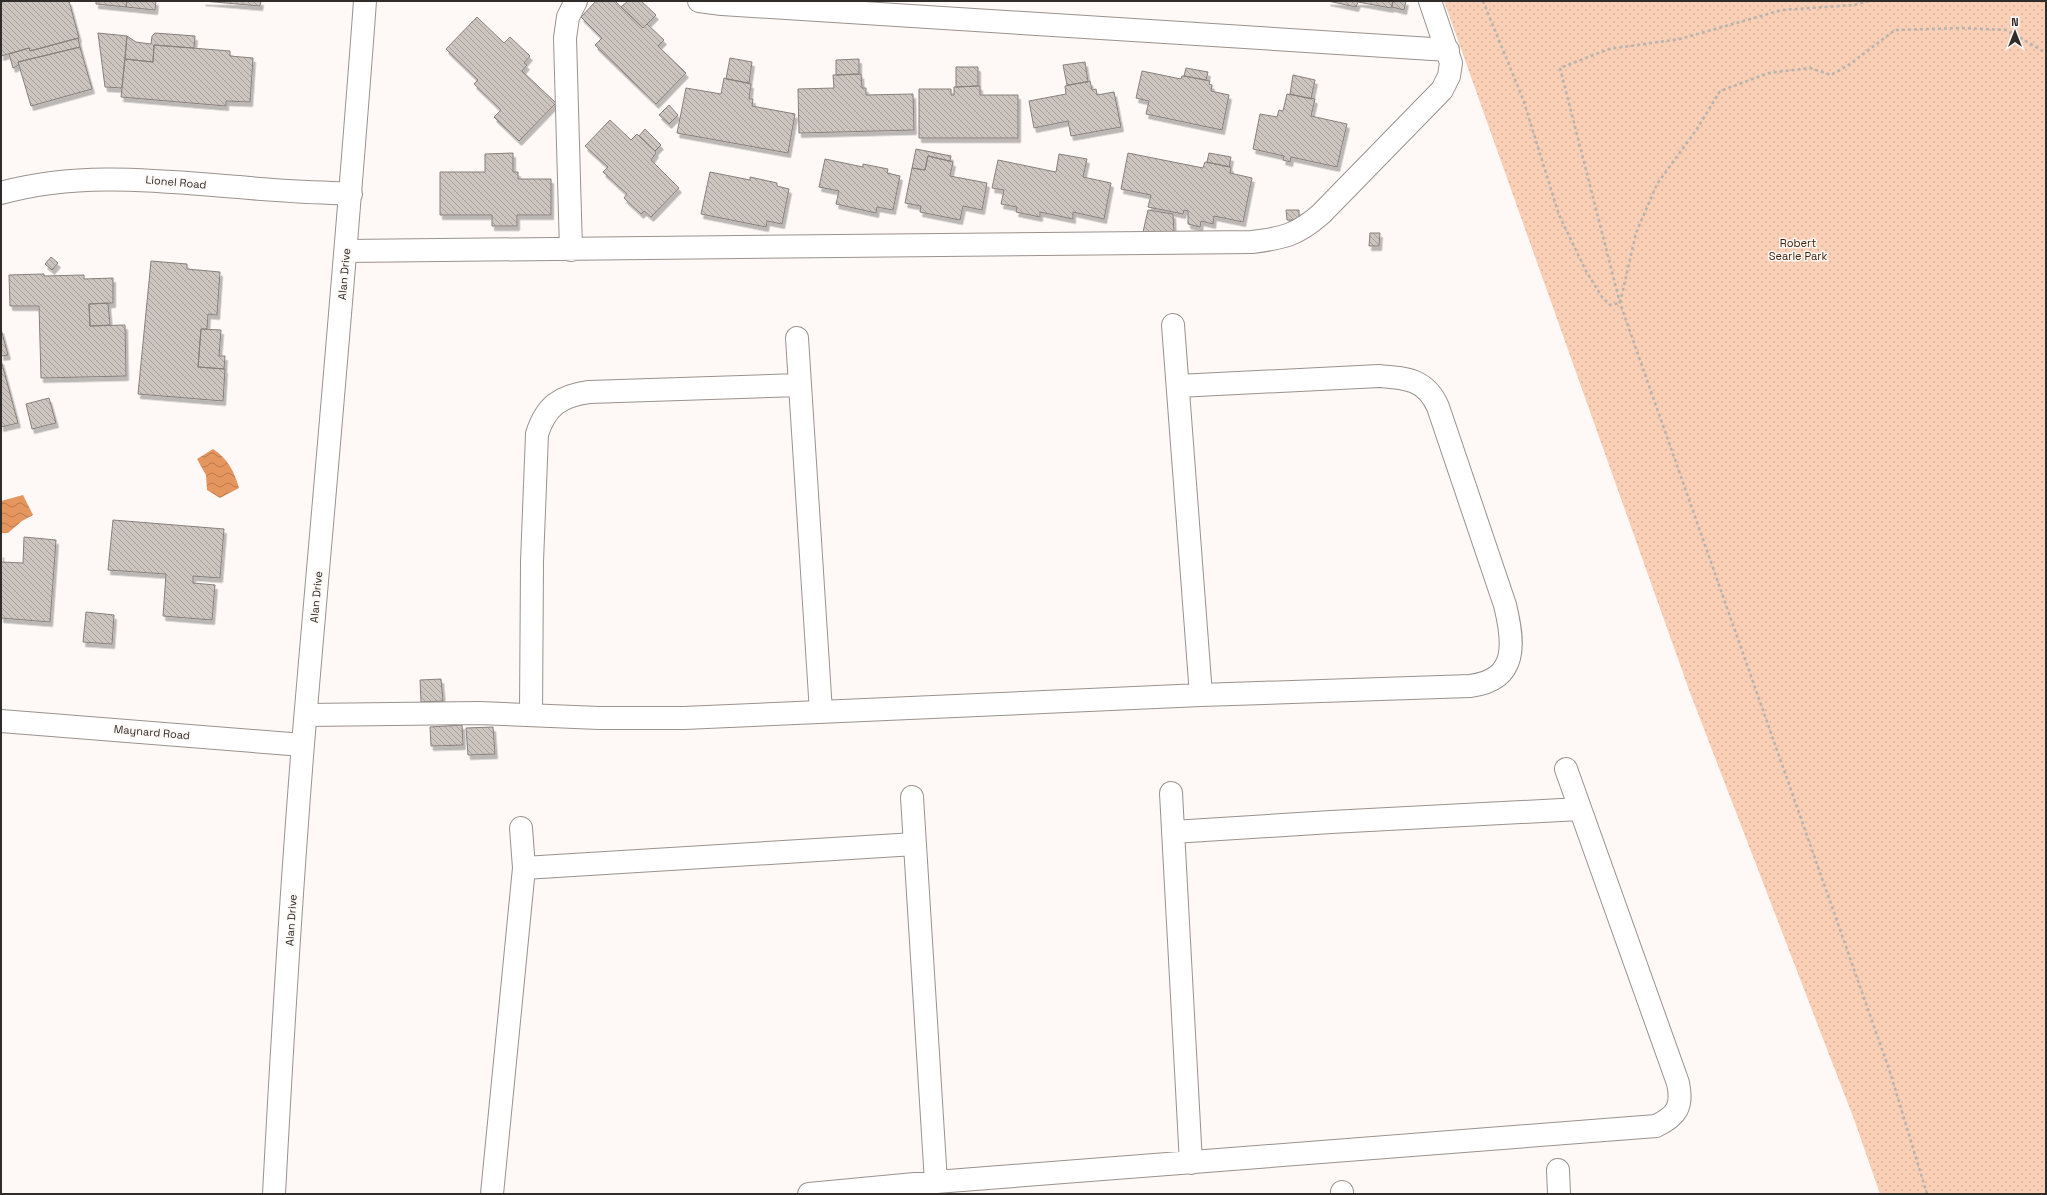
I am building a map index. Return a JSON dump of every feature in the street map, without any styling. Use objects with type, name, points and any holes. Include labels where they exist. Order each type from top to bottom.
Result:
[{"type":"street","name":"Alan Drive","points":[[274,1194],[282,1034],[303,745],[351,194],[365,1]]},
{"type":"street","points":[[571,250],[565,38],[568,18],[576,1]]},
{"type":"street","points":[[699,1],[722,4],[1448,50]]},
{"type":"street","points":[[346,251],[571,250],[1252,242],[1285,237],[1307,226],[1321,214],[1442,90],[1449,76],[1451,63],[1448,50],[1430,1]]},
{"type":"street","name":"Lionel Road","points":[[1,193],[43,184],[87,180],[139,178],[351,194]]},
{"type":"street","points":[[1173,325],[1201,695]]},
{"type":"street","points":[[797,338],[821,712]]},
{"type":"street","points":[[306,715],[531,714],[599,718],[684,718],[1484,684],[1495,680],[1505,669],[1510,649],[1510,627],[1505,605],[1433,394],[1426,388],[1410,380],[1378,376],[1178,386]]},
{"type":"street","points":[[531,714],[532,562],[537,434],[541,421],[550,408],[560,400],[572,394],[588,392],[799,385]]},
{"type":"street","name":"Maynard Road","points":[[1,721],[303,745]]},
{"type":"street","points":[[809,1194],[936,1182],[1656,1126],[1666,1122],[1680,1105],[1678,1083],[1566,769]]},
{"type":"street","points":[[1171,793],[1191,1163]]},
{"type":"street","points":[[912,797],[936,1182]]},
{"type":"street","points":[[1173,832],[1580,808]]},
{"type":"street","points":[[492,1194],[524,868],[521,828]]},
{"type":"street","points":[[524,868],[915,844]]},
{"type":"street","points":[[1558,1170],[1560,1194]]},
{"type":"path","points":[[1483,1],[1523,99],[1559,215],[1586,271],[1602,297],[1610,304],[1620,303]]},
{"type":"path","points":[[1869,1],[1854,5],[1782,10],[1680,40],[1609,49],[1560,68],[1620,303],[1890,1072],[1927,1194]]},
{"type":"path","points":[[1620,303],[1636,233],[1657,184],[1697,129],[1720,92],[1769,73],[1810,68],[1830,74],[1850,64],[1894,30],[1962,28],[2007,30],[2046,54]]},
{"type":"green space","name":"Robert Searle Park","points":[[1444,1],[2046,1],[2046,1194],[1880,1194],[1855,1122],[1689,690]]},
{"type":"water","points":[[213,449],[223,457],[230,466],[239,488],[220,498],[207,490],[206,475],[197,459]]},
{"type":"water","points":[[23,495],[33,515],[22,521],[8,533],[1,533],[1,501]]},
{"type":"building","points":[[1,1],[69,1],[79,38],[30,51],[29,48],[1,56]]},
{"type":"building","points":[[96,1],[127,1],[126,7],[96,4]]},
{"type":"building","points":[[127,1],[156,1],[155,10],[126,7]]},
{"type":"building","points":[[203,1],[261,1],[260,6]]},
{"type":"building","points":[[596,1],[615,1],[643,28],[647,24],[664,40],[658,46],[686,73],[656,104],[595,45],[602,38],[581,17]]},
{"type":"building","points":[[628,1],[641,1],[656,15],[643,28],[621,7]]},
{"type":"building","points":[[1328,1],[1393,1],[1391,8],[1358,2],[1356,7]]},
{"type":"building","points":[[1393,1],[1406,1],[1404,10],[1392,7]]},
{"type":"building","points":[[477,17],[504,43],[510,37],[530,56],[524,63],[527,65],[522,71],[556,103],[519,141],[494,117],[501,110],[474,84],[478,80],[446,49]]},
{"type":"building","points":[[98,33],[127,36],[122,88],[105,87]]},
{"type":"building","points":[[155,33],[195,36],[194,48],[154,45],[153,62],[125,59],[127,36],[136,42],[151,44],[152,36]]},
{"type":"building","points":[[78,38],[80,47],[18,62],[19,65],[13,68],[9,54],[29,48],[30,51]]},
{"type":"building","points":[[154,45],[230,51],[230,56],[253,58],[250,102],[226,101],[226,106],[121,97],[125,59],[153,62]]},
{"type":"building","points":[[80,47],[92,89],[31,106],[18,62]]},
{"type":"building","points":[[730,58],[752,62],[749,83],[726,79]]},
{"type":"building","points":[[859,59],[859,74],[836,75],[836,60]]},
{"type":"building","points":[[1085,62],[1088,82],[1067,85],[1063,65]]},
{"type":"building","points":[[956,67],[978,67],[978,86],[956,87]]},
{"type":"building","points":[[1186,68],[1208,72],[1206,80],[1184,76]]},
{"type":"building","points":[[1142,71],[1181,79],[1182,76],[1184,76],[1210,81],[1209,84],[1212,85],[1211,91],[1229,95],[1222,130],[1146,114],[1149,101],[1136,98]]},
{"type":"building","points":[[861,74],[862,88],[866,88],[866,95],[913,94],[914,130],[799,133],[798,89],[834,88],[833,75]]},
{"type":"building","points":[[1293,75],[1315,80],[1311,99],[1290,94]]},
{"type":"building","points":[[724,78],[751,84],[749,99],[753,99],[752,106],[795,114],[788,153],[677,133],[686,88],[721,94]]},
{"type":"building","points":[[1090,81],[1092,90],[1096,89],[1097,95],[1114,92],[1121,127],[1071,136],[1068,121],[1034,128],[1029,101],[1066,94],[1065,86]]},
{"type":"building","points":[[980,86],[980,95],[1018,95],[1018,138],[919,138],[919,89],[951,89],[951,95],[954,95],[954,87]]},
{"type":"building","points":[[1287,94],[1315,99],[1311,116],[1347,124],[1337,167],[1291,157],[1290,162],[1283,160],[1284,156],[1253,149],[1260,114],[1277,117],[1279,110],[1283,111]]},
{"type":"building","points":[[669,105],[678,115],[669,124],[659,115]]},
{"type":"building","points":[[610,120],[631,140],[637,134],[655,151],[656,153],[651,160],[679,188],[651,217],[644,211],[641,214],[624,198],[627,194],[603,172],[608,167],[585,146]]},
{"type":"building","points":[[645,129],[661,145],[655,151],[639,136]]},
{"type":"building","points":[[916,149],[951,156],[950,161],[928,156],[925,170],[912,168]]},
{"type":"building","points":[[513,153],[513,172],[518,172],[518,179],[551,179],[551,215],[517,215],[517,226],[492,226],[492,215],[440,215],[440,172],[485,172],[485,154]]},
{"type":"building","points":[[1128,153],[1203,168],[1205,162],[1231,167],[1230,173],[1252,178],[1243,222],[1214,216],[1213,224],[1201,221],[1200,227],[1188,224],[1188,211],[1184,210],[1183,214],[1148,207],[1151,195],[1121,189]]},
{"type":"building","points":[[1209,153],[1231,157],[1229,167],[1207,162]]},
{"type":"building","points":[[1059,154],[1087,159],[1083,177],[1111,183],[1104,219],[1073,212],[1073,219],[1040,212],[1040,217],[1016,212],[1017,207],[1001,204],[1004,190],[992,188],[998,160],[1056,172]]},
{"type":"building","points":[[928,156],[953,162],[950,176],[987,183],[982,210],[963,206],[960,220],[920,212],[921,206],[905,203],[912,168],[925,170]]},
{"type":"building","points":[[825,159],[863,167],[863,164],[888,169],[887,173],[900,176],[893,210],[877,207],[876,213],[836,204],[839,191],[819,187]]},
{"type":"building","points":[[710,172],[750,180],[750,177],[777,183],[777,186],[789,189],[782,224],[767,221],[766,227],[701,214]]},
{"type":"building","points":[[1148,210],[1173,214],[1174,232],[1143,232]]},
{"type":"building","points":[[1286,210],[1299,210],[1299,220],[1287,220]]},
{"type":"building","points":[[1370,233],[1380,233],[1379,246],[1369,246]]},
{"type":"building","points":[[51,257],[58,263],[52,270],[45,264]]},
{"type":"building","points":[[151,261],[187,264],[187,269],[220,272],[217,315],[208,314],[207,329],[201,329],[198,367],[225,369],[223,401],[138,394]]},
{"type":"building","points":[[44,274],[44,276],[84,275],[84,279],[113,278],[113,303],[89,304],[90,326],[125,325],[126,376],[41,378],[39,306],[10,306],[9,275]]},
{"type":"building","points":[[108,303],[110,325],[90,326],[89,304]]},
{"type":"building","points":[[1,329],[8,355],[1,356]]},
{"type":"building","points":[[201,329],[221,330],[219,356],[225,356],[224,369],[198,367]]},
{"type":"building","points":[[1,360],[18,423],[1,427]]},
{"type":"building","points":[[49,398],[56,423],[32,429],[26,404]]},
{"type":"building","points":[[113,520],[224,529],[220,578],[193,576],[193,583],[215,585],[212,620],[163,616],[166,574],[108,570]]},
{"type":"building","points":[[24,537],[56,540],[50,622],[1,618],[1,562],[23,563]]},
{"type":"building","points":[[86,612],[114,615],[112,644],[83,642]]},
{"type":"building","points":[[441,679],[443,701],[421,702],[420,680]]},
{"type":"building","points":[[462,725],[463,745],[431,746],[430,727]]},
{"type":"building","points":[[493,727],[495,754],[468,755],[466,728]]}]
